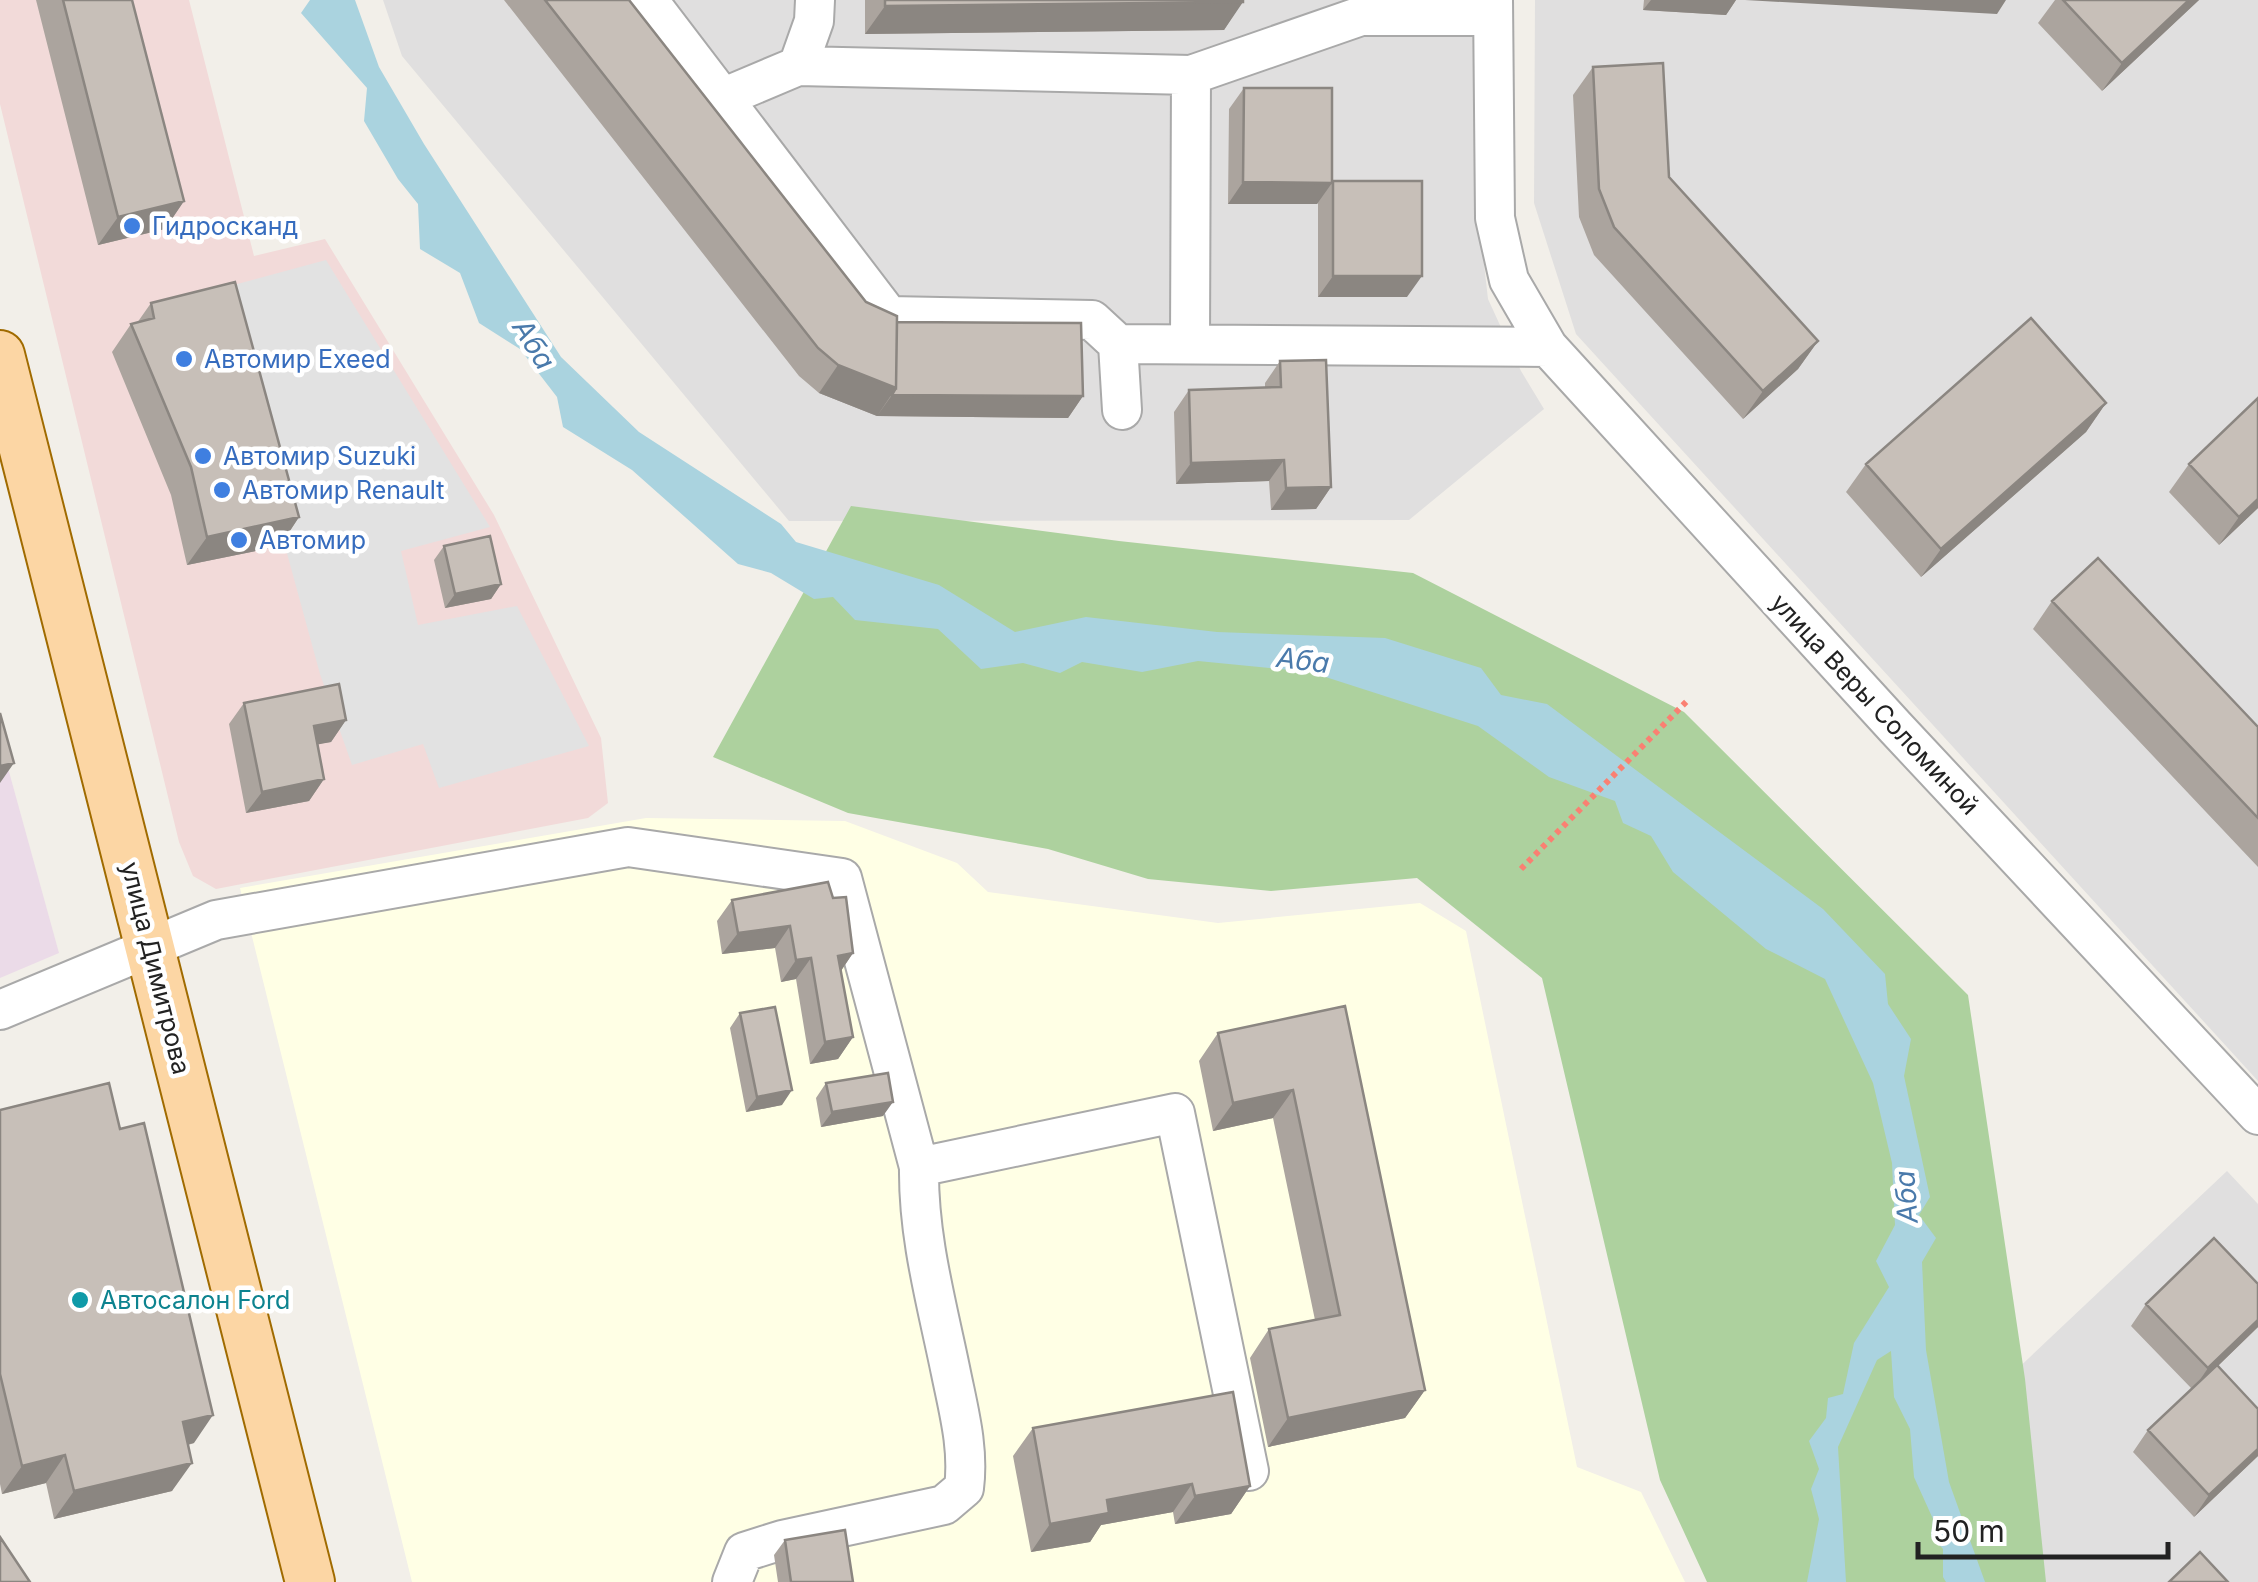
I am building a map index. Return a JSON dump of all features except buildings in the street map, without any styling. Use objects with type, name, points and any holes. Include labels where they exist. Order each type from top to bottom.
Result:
[{"type":"main road","name":"улица Димитрова","points":[[0,355],[310,1582]]},
{"type":"street","points":[[648,0],[889,316],[1092,320],[1118,344],[1548,347]]},
{"type":"street","points":[[798,66],[814,20],[814,0]]},
{"type":"street","points":[[722,98],[798,66],[1191,75],[1362,16],[1493,8]]},
{"type":"street","name":"улица Веры Соломиной","points":[[1493,8],[1495,218],[1510,280],[1548,347],[1896,728],[2258,1115]]},
{"type":"street","points":[[1190,344],[1191,75]]},
{"type":"street","points":[[1118,344],[1122,410]]},
{"type":"street","points":[[0,1010],[216,920],[628,846],[842,878],[919,1167],[918,1217],[962,1424],[967,1463],[964,1488],[944,1505],[744,1552],[732,1582]]},
{"type":"street","points":[[919,1167],[1175,1113],[1248,1471]]},
{"type":"path","points":[[1521,869],[1689,700]]},
{"type":"shaded area","points":[[0,0],[189,0],[254,256],[325,239],[494,515],[601,738],[608,803],[588,818],[216,889],[193,876],[179,842],[0,104]]},
{"type":"shaded area","points":[[383,0],[1478,0],[1480,229],[1488,299],[1521,371],[1544,409],[1409,520],[789,521],[402,56]]},
{"type":"shaded area","points":[[1535,0],[2258,0],[2258,1081],[1576,334],[1534,203]]},
{"type":"shaded area","points":[[326,260],[490,527],[401,551],[418,625],[517,606],[589,746],[439,788],[423,744],[352,765],[320,674],[215,290]]},
{"type":"shaded area","points":[[0,739],[59,953],[0,978]]},
{"type":"shaded area","points":[[646,818],[845,821],[957,863],[988,892],[1218,923],[1420,903],[1466,931],[1577,1467],[1641,1492],[1685,1582],[412,1582],[240,888]]},
{"type":"shaded area","points":[[2227,1171],[2258,1204],[2258,1582],[2040,1582],[1960,1423]]},
{"type":"green space","points":[[851,506],[1119,541],[1413,573],[1684,712],[1968,995],[2025,1379],[2046,1582],[1707,1582],[1660,1480],[1542,978],[1417,878],[1271,891],[1148,879],[1048,849],[848,813],[713,757]]},
{"type":"water","name":"Аба","points":[[310,0],[355,0],[379,67],[561,357],[639,432],[781,524],[796,542],[939,585],[1015,632],[1086,617],[1217,632],[1385,638],[1481,668],[1501,695],[1547,704],[1823,909],[1885,974],[1888,1004],[1911,1039],[1904,1076],[1930,1197],[1919,1215],[1936,1238],[1922,1262],[1926,1350],[1949,1482],[1985,1582],[1946,1582],[1943,1577],[1943,1549],[1931,1536],[1933,1519],[1914,1477],[1910,1429],[1894,1397],[1891,1351],[1877,1360],[1838,1447],[1846,1582],[1807,1582],[1819,1519],[1811,1489],[1819,1469],[1809,1441],[1826,1418],[1828,1398],[1843,1394],[1854,1343],[1889,1287],[1876,1261],[1895,1225],[1892,1163],[1873,1083],[1825,979],[1766,949],[1673,872],[1651,836],[1623,823],[1615,801],[1549,777],[1478,726],[1310,672],[1198,661],[1142,672],[1082,662],[1060,673],[1023,663],[981,669],[938,629],[855,620],[833,597],[814,599],[771,573],[738,564],[632,470],[563,427],[557,397],[520,349],[479,323],[460,273],[420,249],[418,204],[398,179],[364,121],[367,88],[301,13]]},
{"type":"place","name":"Гидросканд","points":[[132,226]]},
{"type":"place","name":"Автомир Exeed","points":[[184,359]]},
{"type":"place","name":"Автомир Suzuki","points":[[203,456]]},
{"type":"place","name":"Автомир Renault","points":[[222,490]]},
{"type":"place","name":"Автомир","points":[[239,540]]},
{"type":"place","name":"Автосалон Ford","points":[[80,1300]]}]
